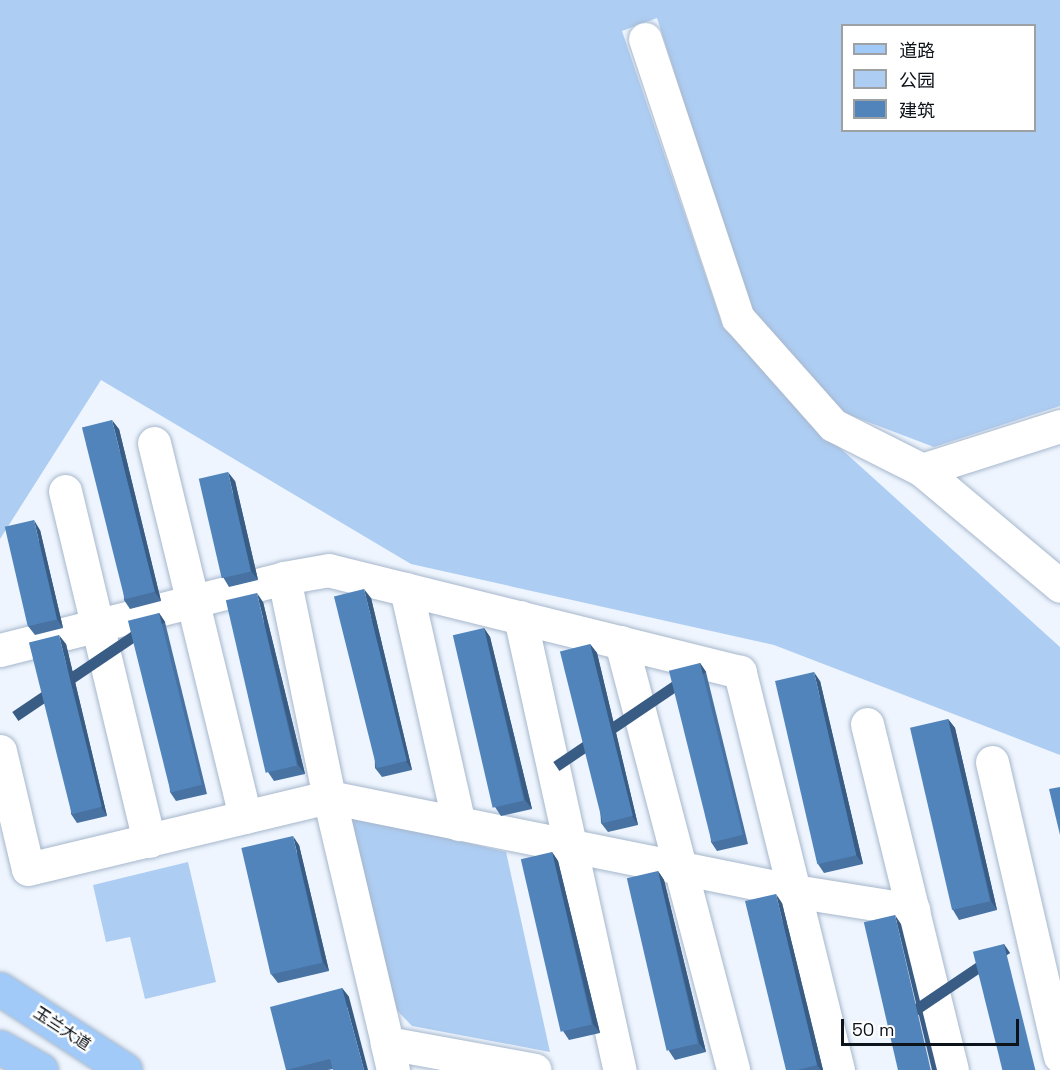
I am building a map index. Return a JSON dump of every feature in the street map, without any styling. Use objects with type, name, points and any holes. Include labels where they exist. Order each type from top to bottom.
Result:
[{"type":"main road","name":"玉兰大道","points":[[0,989],[125,1070]]},
{"type":"main road","points":[[0,1047],[41,1070]]},
{"type":"street","points":[[645,39],[738,318],[833,425],[922,470],[1060,586]]},
{"type":"street","points":[[922,470],[1060,426]]},
{"type":"street","points":[[154,443],[246,818]]},
{"type":"street","points":[[65,491],[149,841]]},
{"type":"street","points":[[0,650],[284,578],[329,570],[740,672],[838,1070]]},
{"type":"street","points":[[284,578],[329,797],[390,1057],[535,1070]]},
{"type":"street","points":[[406,589],[459,824]]},
{"type":"street","points":[[519,617],[620,1070]]},
{"type":"street","points":[[621,642],[733,1070]]},
{"type":"street","points":[[867,724],[952,1070]]},
{"type":"street","points":[[0,751],[28,869],[329,797],[794,891],[913,910]]},
{"type":"street","points":[[992,762],[1051,979],[1060,1056]]},
{"type":"green space","points":[[0,0],[1060,0],[1060,406],[934,447],[839,411],[752,314],[657,18],[622,31],[723,327],[828,437],[1060,647],[1060,755],[774,645],[411,564],[101,380],[0,539]]},
{"type":"green space","points":[[346,814],[506,852],[550,1052],[412,1026],[391,1004]]},
{"type":"green space","points":[[188,862],[216,982],[145,999],[130,937],[106,942],[93,885]]},
{"type":"building","points":[[112,420],[155,592],[125,599],[82,427]]},
{"type":"building","points":[[228,472],[251,571],[222,578],[199,479]]},
{"type":"building","points":[[34,520],[57,619],[28,626],[5,527]]},
{"type":"building","points":[[364,589],[407,761],[377,768],[334,596]]},
{"type":"building","points":[[257,593],[297,765],[266,773],[226,600]]},
{"type":"building","points":[[159,613],[202,785],[171,792],[128,621]]},
{"type":"building","points":[[484,628],[524,800],[493,808],[453,635]]},
{"type":"building","points":[[59,635],[102,807],[72,814],[29,642]]},
{"type":"building","points":[[590,644],[633,816],[603,823],[560,651]]},
{"type":"building","points":[[700,663],[743,835],[712,842],[669,671]]},
{"type":"building","points":[[814,672],[856,855],[817,864],[775,681]]},
{"type":"building","points":[[948,719],[990,901],[952,910],[910,728]]},
{"type":"building","points":[[1060,787],[1060,835],[1049,789]]},
{"type":"building","points":[[293,836],[322,963],[271,975],[241,848]]},
{"type":"building","points":[[552,852],[592,1024],[561,1032],[521,859]]},
{"type":"building","points":[[658,871],[698,1043],[667,1051],[627,878]]},
{"type":"building","points":[[776,894],[817,1065],[797,1070],[786,1070],[745,901]]},
{"type":"building","points":[[895,915],[931,1070],[898,1070],[864,922]]},
{"type":"building","points":[[1004,944],[1035,1070],[1002,1070],[973,952]]},
{"type":"building","points":[[342,988],[364,1070],[333,1070],[330,1059],[286,1070],[270,1007]]}]
